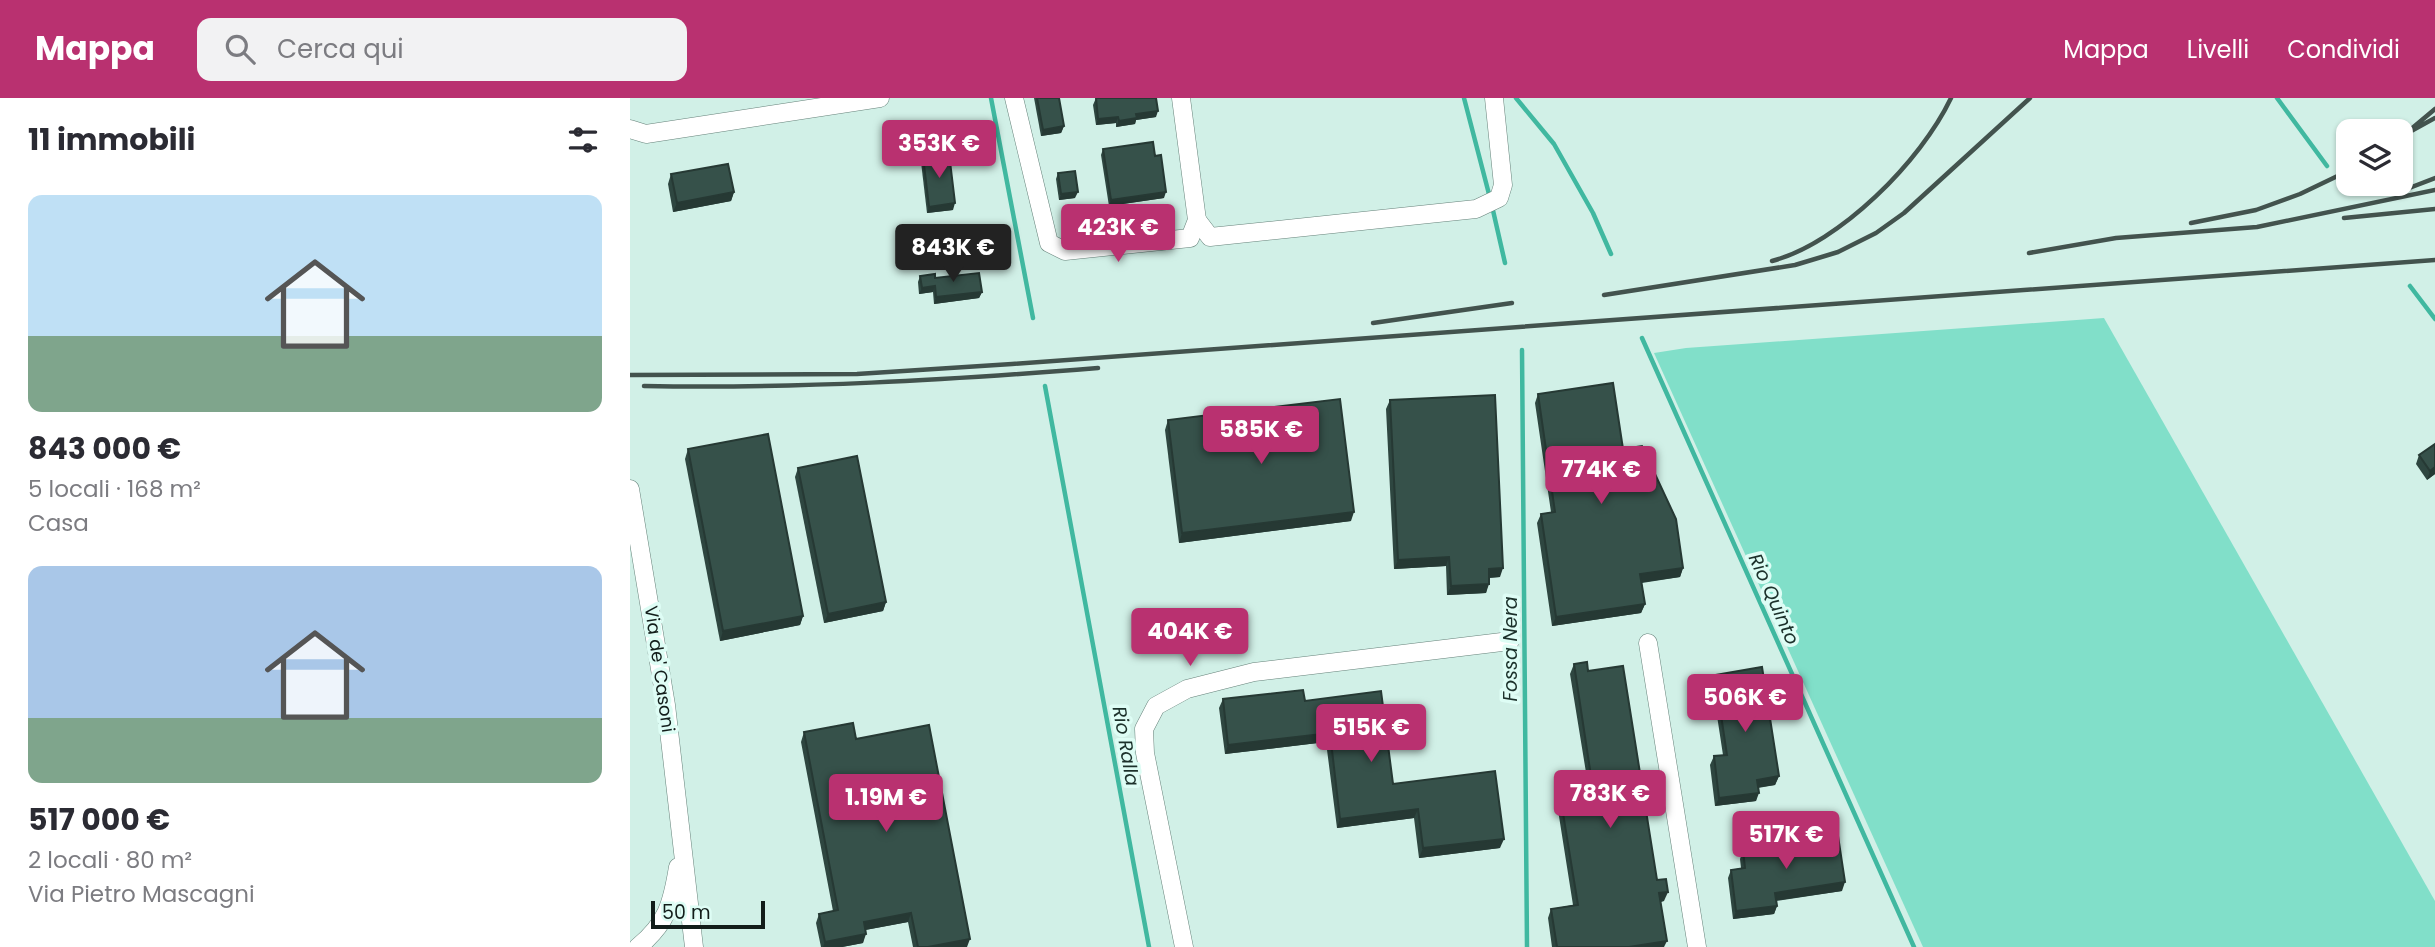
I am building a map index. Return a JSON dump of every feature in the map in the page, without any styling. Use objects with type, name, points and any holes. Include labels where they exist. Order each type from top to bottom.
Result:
[{"type":"street","points":[[630,129],[646,134],[880,98]]},
{"type":"street","points":[[1014,98],[1049,243],[1065,251],[1191,238],[1197,220],[1181,98]]},
{"type":"street","points":[[1197,220],[1210,237],[1476,209],[1491,202],[1503,185],[1494,98]]},
{"type":"street","name":"Via de' Casoni","points":[[630,489],[666,705],[694,947]]},
{"type":"street","points":[[1184,947],[1144,752],[1144,729],[1156,706],[1187,689],[1254,671],[1510,641]]},
{"type":"street","points":[[1648,643],[1698,947]]},
{"type":"street","name":"Via de' Casoni","points":[[638,947],[662,923],[668,910],[681,850]]},
{"type":"green space","points":[[2104,318],[2435,901],[2435,947],[1923,947],[1654,353],[1686,348]]},
{"type":"building","points":[[1037,98],[1059,98],[1064,126],[1043,130]]},
{"type":"building","points":[[1096,98],[1156,98],[1158,111],[1136,114],[1137,118],[1119,121],[1118,117],[1098,119]]},
{"type":"building","points":[[1153,142],[1155,156],[1161,155],[1166,192],[1111,200],[1103,149]]},
{"type":"building","points":[[949,153],[955,203],[929,207],[923,156]]},
{"type":"building","points":[[728,164],[734,192],[677,203],[671,174]]},
{"type":"building","points":[[1075,171],[1078,192],[1061,194],[1058,173]]},
{"type":"building","points":[[979,273],[982,292],[936,297],[935,286],[922,288],[920,276],[935,274],[935,278]]},
{"type":"building","points":[[1613,383],[1623,449],[1642,446],[1676,519],[1683,568],[1640,574],[1645,604],[1556,617],[1541,514],[1555,512],[1538,394]]},
{"type":"building","points":[[1495,395],[1503,568],[1489,569],[1489,584],[1451,586],[1449,557],[1398,560],[1390,400]]},
{"type":"building","points":[[1340,399],[1354,512],[1182,533],[1168,420]]},
{"type":"building","points":[[768,434],[803,616],[723,631],[688,449]]},
{"type":"building","points":[[2435,444],[2435,467],[2430,471],[2419,455]]},
{"type":"building","points":[[857,456],[886,602],[828,614],[798,468]]},
{"type":"building","points":[[1587,662],[1588,671],[1623,666],[1657,880],[1666,879],[1668,892],[1659,893],[1667,941],[1629,947],[1557,947],[1551,909],[1578,905],[1561,801],[1594,796],[1574,664]]},
{"type":"building","points":[[1762,667],[1779,776],[1757,780],[1759,793],[1719,798],[1714,756],[1727,755],[1715,675]]},
{"type":"building","points":[[1303,690],[1305,701],[1381,691],[1393,784],[1495,771],[1504,839],[1423,848],[1418,809],[1340,819],[1330,733],[1228,745],[1223,699]]},
{"type":"building","points":[[853,723],[856,739],[929,725],[970,939],[918,947],[911,913],[864,922],[866,934],[825,942],[819,914],[838,910],[804,732]]},
{"type":"building","points":[[1838,836],[1845,882],[1775,893],[1777,906],[1736,911],[1731,870],[1745,868],[1743,850]]},
{"type":"waterway","name":"Rio Ralla","points":[[991,98],[1033,318]]},
{"type":"waterway","name":"Fossa Nera","points":[[1464,98],[1490,198]]},
{"type":"waterway","name":"Rio Quinto","points":[[1516,98],[1554,144],[1593,213],[1611,254]]},
{"type":"waterway","points":[[2277,98],[2327,166]]},
{"type":"waterway","name":"Fossa Nera","points":[[1492,206],[1505,263]]},
{"type":"waterway","points":[[2410,286],[2435,319]]},
{"type":"waterway","name":"Rio Quinto","points":[[1642,338],[1914,947]]},
{"type":"waterway","name":"Fossa Nera","points":[[1522,350],[1527,947]]},
{"type":"waterway","name":"Rio Ralla","points":[[1045,386],[1149,947]]},
{"type":"railway","points":[[1772,261],[1824,237],[1876,196],[1920,148],[1951,98]]},
{"type":"railway","points":[[1604,295],[1795,265],[1838,252],[1876,233],[1904,213],[2030,98]]},
{"type":"railway","points":[[2435,109],[2404,135],[2435,118]]},
{"type":"railway","points":[[2191,223],[2256,210],[2300,194],[2336,177]]},
{"type":"railway","points":[[2413,187],[2435,178]]},
{"type":"railway","points":[[2029,253],[2116,238],[2257,227],[2435,190]]},
{"type":"railway","points":[[2344,218],[2435,209]]},
{"type":"railway","points":[[630,375],[857,374],[2435,260]]},
{"type":"railway","points":[[1373,323],[1512,303]]},
{"type":"railway","points":[[644,386],[871,383],[1098,368]]}]
